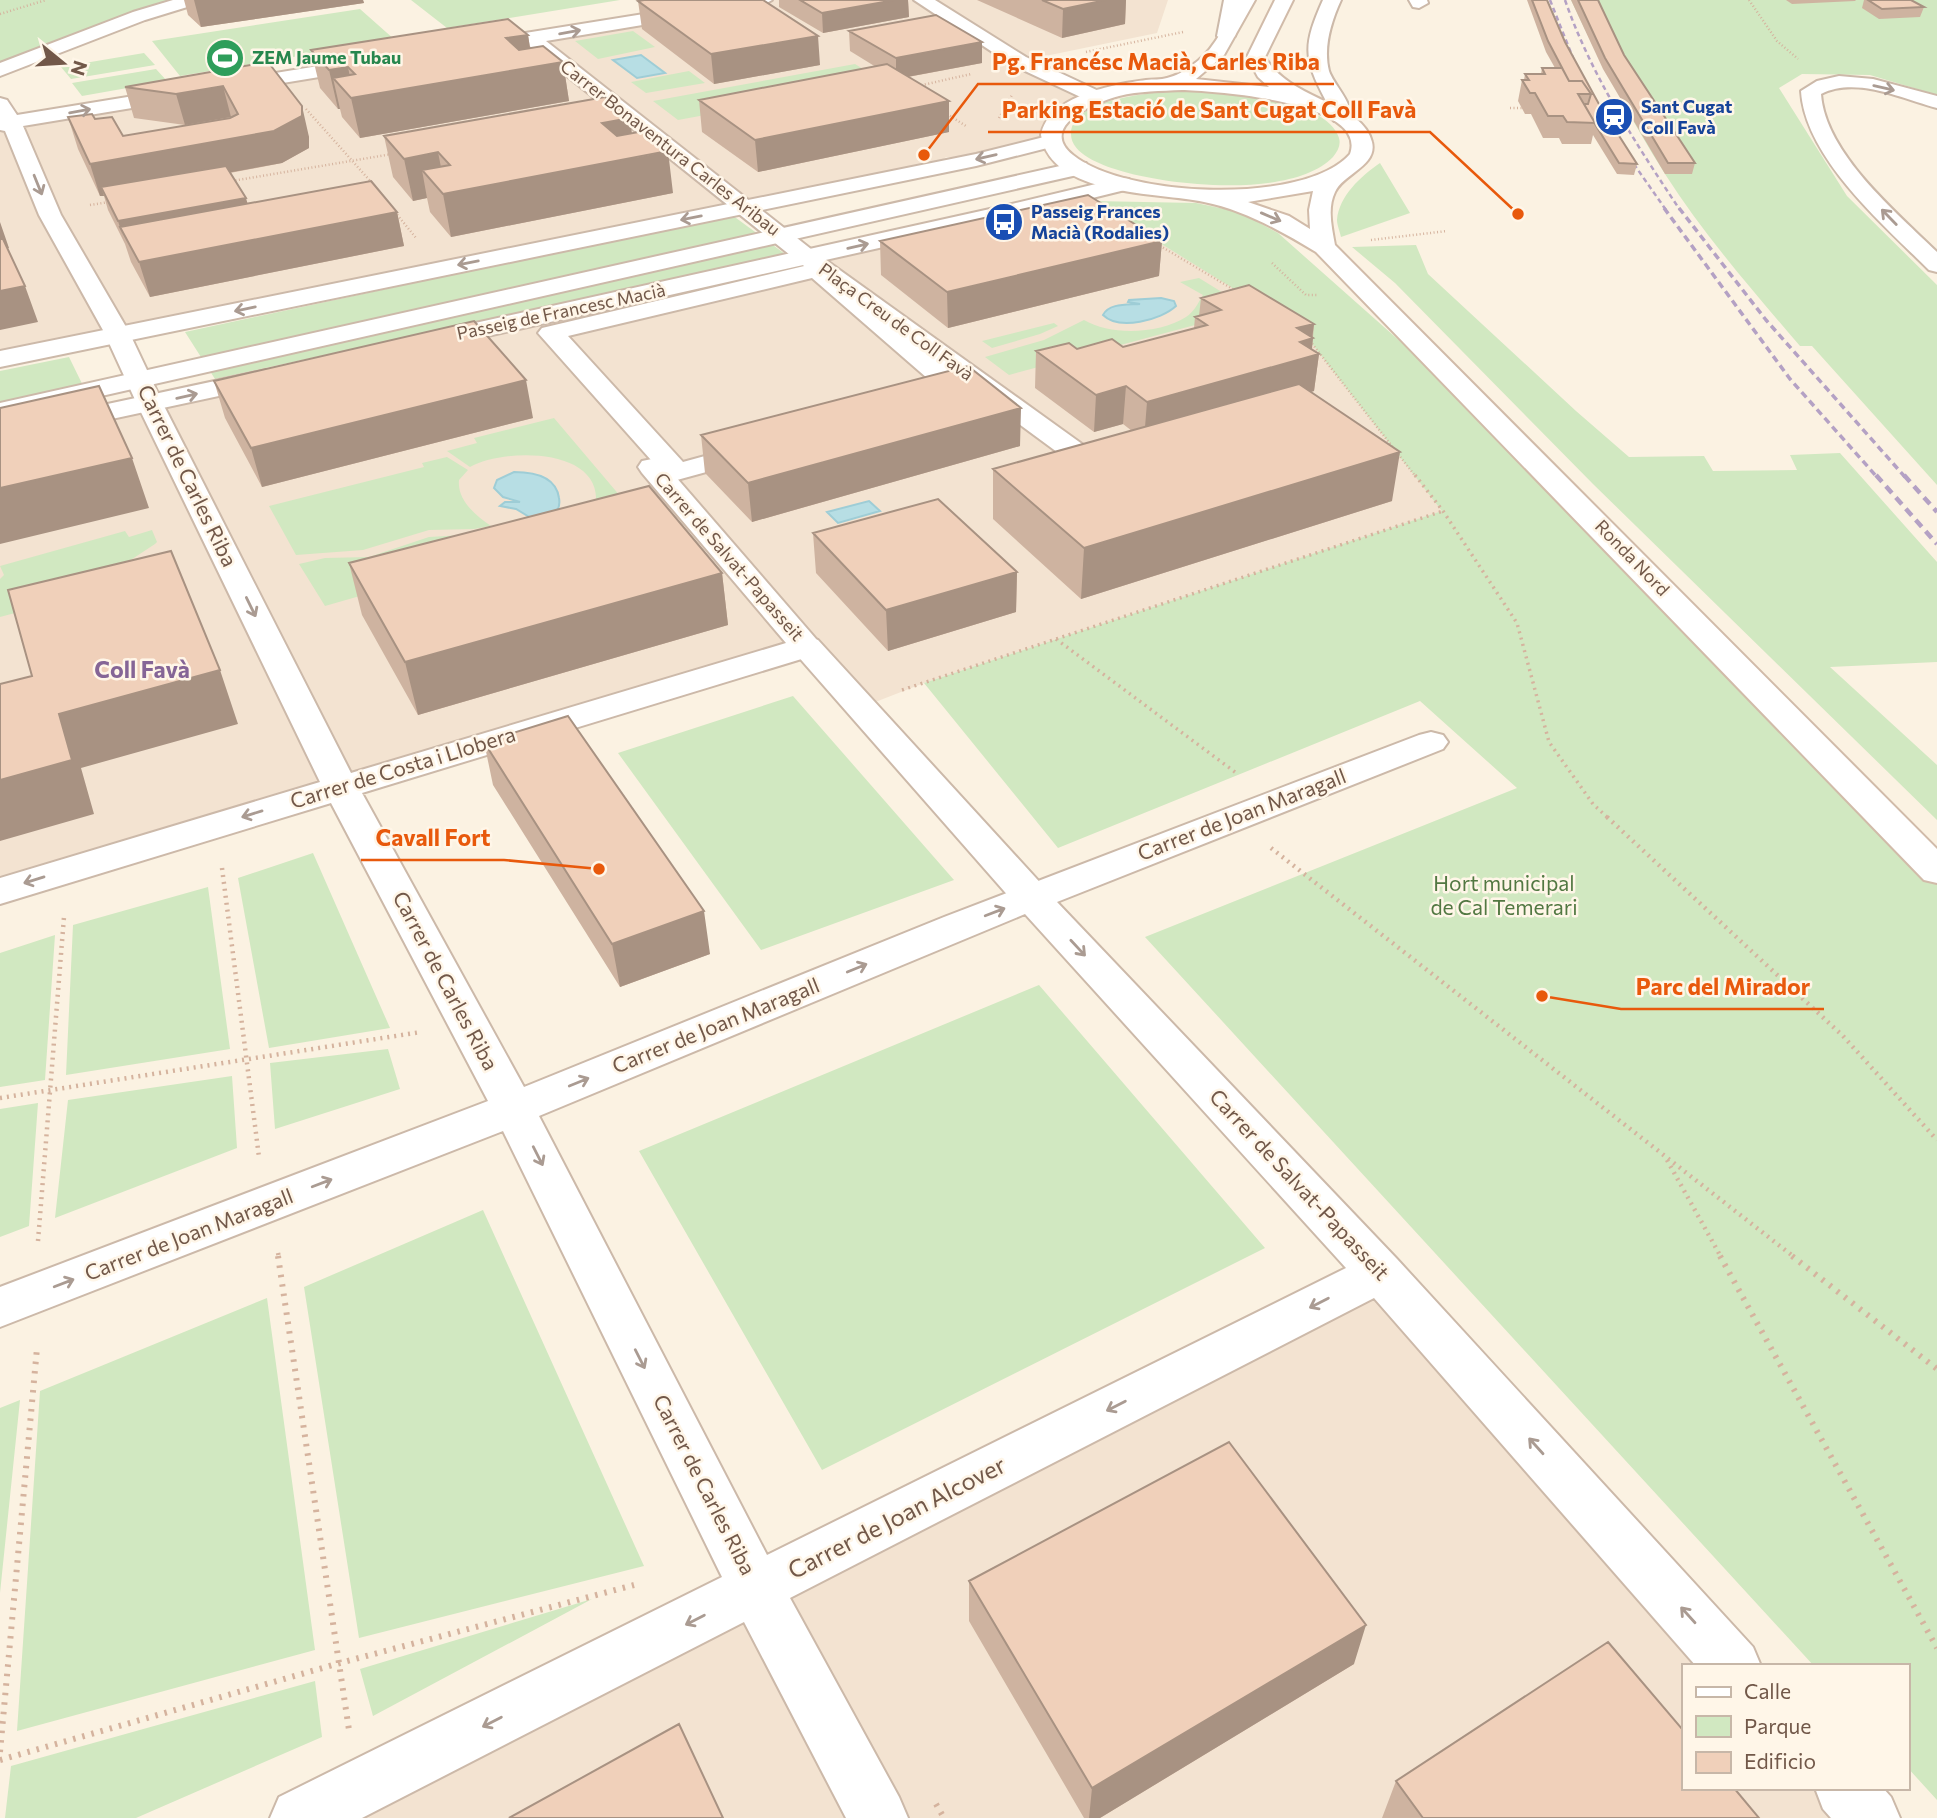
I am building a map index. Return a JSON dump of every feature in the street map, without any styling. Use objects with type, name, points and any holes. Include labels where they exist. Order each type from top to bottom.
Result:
[{"type":"street","points":[[4,71],[139,16],[191,0]]},
{"type":"street","points":[[451,51],[763,0]]},
{"type":"street","points":[[923,0],[1019,61],[1096,97]]},
{"type":"street","name":"Ronda Nord","points":[[1226,36],[1233,0]]},
{"type":"street","name":"Ronda Nord","points":[[1168,85],[1208,64],[1246,0]]},
{"type":"street","name":"Ronda Nord","points":[[1284,0],[1256,57],[1266,78],[1304,101],[1341,117],[1357,130],[1363,142],[1362,153],[1357,159],[1326,186],[1319,220],[1324,247]]},
{"type":"street","points":[[1332,0],[1317,45],[1316,58],[1324,83],[1340,106],[1341,117]]},
{"type":"street","name":"Carrer Bonaventura Carles Aribau","points":[[532,39],[808,257]]},
{"type":"street","points":[[4,117],[384,61]]},
{"type":"street","points":[[1937,102],[1874,85],[1843,82],[1828,83],[1811,91],[1810,98],[1824,137],[1849,174],[1937,265]]},
{"type":"street","name":"Ronda Nord","points":[[1304,101],[1230,86],[1168,85],[1096,97],[1075,105],[1060,117],[1052,129],[1052,141],[1060,156],[1078,168],[1121,184],[1212,197],[1281,221],[1324,247],[1937,871]]},
{"type":"street","name":"Carrer de Carles Riba","points":[[4,117],[49,212],[118,336],[340,786],[514,1109],[756,1589],[877,1818]]},
{"type":"street","points":[[0,359],[747,207],[1052,141]]},
{"type":"street","name":"Passeig de Francesc Macià","points":[[0,435],[146,393],[783,236],[1078,168]]},
{"type":"street","name":"Ronda Nord","points":[[1212,197],[1274,193],[1336,177]]},
{"type":"street","name":"Passeig de Francesc Macià","points":[[409,346],[1121,184]]},
{"type":"street","name":"Plaça Creu de Coll Favà","points":[[808,257],[1086,460]]},
{"type":"street","name":"Carrer de Salvat-Papasseit","points":[[664,469],[690,468],[961,394],[817,270],[551,333],[807,648],[1032,898],[1380,1273],[1732,1664]]},
{"type":"street","name":"Passeig de Francesc Macià","points":[[0,411],[286,374]]},
{"type":"street","name":"Carrer de Costa i Llobera","points":[[0,891],[340,786],[807,648]]},
{"type":"street","name":"Carrer de Joan Maragall","points":[[0,1307],[514,1109],[1032,898],[1431,742]]},
{"type":"street","name":"Carrer de Joan Alcover","points":[[300,1818],[1380,1273]]},
{"type":"street","points":[[1845,1790],[1870,1818]]},
{"type":"path","points":[[0,14],[46,0]]},
{"type":"path","points":[[1749,0],[1762,14],[1786,54],[1816,66],[1843,82]]},
{"type":"path","points":[[277,77],[371,182]]},
{"type":"path","points":[[999,119],[1012,95],[1012,86]]},
{"type":"path","points":[[1510,108],[1522,108]]},
{"type":"path","points":[[221,183],[395,153]]},
{"type":"path","points":[[49,212],[115,201]]},
{"type":"path","points":[[389,204],[440,269]]},
{"type":"path","points":[[1368,240],[1447,231]]},
{"type":"path","points":[[1149,239],[1243,296]]},
{"type":"path","points":[[1302,331],[1443,511],[1517,623],[1549,742],[1593,804],[1843,1036],[1937,1140]]},
{"type":"path","points":[[859,706],[1443,511]]},
{"type":"path","points":[[1056,639],[1275,802]]},
{"type":"path","points":[[1236,818],[1303,874],[1937,1369]]},
{"type":"path","points":[[222,867],[260,1161]]},
{"type":"path","points":[[37,1247],[64,917]]},
{"type":"path","points":[[0,1098],[425,1032]]},
{"type":"path","points":[[1664,1156],[1937,1648]]},
{"type":"path","points":[[278,1253],[351,1740]]},
{"type":"path","points":[[0,1752],[37,1348]]},
{"type":"path","points":[[0,1760],[340,1663],[649,1581]]},
{"type":"shaded area","points":[[759,0],[1168,0],[1157,33],[1021,61],[1096,97],[1075,105],[1040,109],[1052,141],[976,160],[946,157],[934,168],[0,359],[0,123]]},
{"type":"shaded area","points":[[1080,193],[1302,331],[1443,511],[924,683],[860,708],[807,648],[0,891],[0,437]]},
{"type":"shaded area","points":[[1380,1273],[1731,1664],[1682,1664],[1682,1790],[1846,1790],[1870,1818],[300,1818]]},
{"type":"green space","points":[[0,0],[185,0],[11,66],[0,78]]},
{"type":"green space","name":"ZEM Jaume Tubau","points":[[411,0],[620,0],[447,28]]},
{"type":"green space","points":[[1571,0],[1937,0],[1937,95],[1870,75],[1802,74],[1779,88],[1847,196],[1937,285],[1937,485],[1812,346],[1800,346],[1696,219],[1639,132]]},
{"type":"green space","name":"ZEM Jaume Tubau","points":[[360,9],[395,40],[180,76],[152,41]]},
{"type":"green space","points":[[633,31],[655,47],[598,59],[575,41]]},
{"type":"green space","points":[[144,53],[155,65],[71,79],[61,67]]},
{"type":"green space","points":[[855,64],[884,82],[822,76],[727,111],[678,120],[653,101]]},
{"type":"green space","points":[[156,69],[167,81],[82,96],[72,83]]},
{"type":"green space","points":[[689,71],[705,83],[646,93],[631,82]]},
{"type":"green space","points":[[1199,90],[1255,96],[1299,107],[1331,125],[1339,138],[1339,148],[1333,157],[1314,170],[1290,179],[1261,184],[1229,185],[1167,181],[1118,170],[1088,158],[1072,140],[1071,133],[1076,120],[1088,110],[1105,103],[1147,94]]},
{"type":"green space","points":[[1380,163],[1410,213],[1341,237],[1337,220],[1346,195]]},
{"type":"green space","name":"Hort municipal de Cal Temerari","points":[[1092,201],[1196,203],[1239,212],[1278,233],[1535,461],[1937,871],[1937,1800],[1909,1769],[1909,1664],[1812,1664],[1145,937],[1517,788],[1420,701],[1058,848],[924,683],[1442,511],[1302,331]]},
{"type":"green space","points":[[732,215],[785,254],[215,379],[185,332]]},
{"type":"green space","points":[[1416,245],[1428,274],[1629,457],[1704,456],[1713,471],[1797,470],[1790,455],[1840,453],[1937,562],[1937,662],[1830,667],[1937,765],[1937,820],[1593,484],[1395,283],[1352,247]]},
{"type":"green space","points":[[1199,278],[1251,310],[1009,375],[985,357],[1044,340],[1084,320],[1121,331],[1149,330],[1175,323],[1191,313],[1203,295],[1180,282]]},
{"type":"green space","points":[[1054,323],[1058,326],[992,348],[982,341]]},
{"type":"green space","points":[[69,357],[91,402],[0,422],[0,371]]},
{"type":"green space","points":[[554,418],[654,536],[454,569],[325,606],[299,564],[325,558],[369,557],[429,537],[464,535],[595,509],[595,489],[586,473],[570,463],[550,457],[528,455],[506,456],[470,467],[447,451],[477,443],[474,438]]},
{"type":"green space","points":[[447,457],[468,470],[459,480],[461,494],[473,512],[491,526],[429,530],[363,550],[296,555],[269,506],[424,467],[422,463]]},
{"type":"green space","points":[[152,530],[157,542],[114,571],[30,609],[0,617],[0,579],[4,575],[0,566],[125,531],[129,537]]},
{"type":"green space","points":[[793,696],[954,880],[761,950],[618,753]]},
{"type":"green space","points":[[313,853],[390,1028],[269,1048],[238,878]]},
{"type":"green space","points":[[208,887],[230,1049],[66,1075],[73,925]]},
{"type":"green space","points":[[55,935],[45,1080],[0,1087],[0,953]]},
{"type":"green space","points":[[1039,985],[1265,1248],[822,1470],[639,1151]]},
{"type":"green space","points":[[388,1049],[400,1089],[275,1129],[270,1063]]},
{"type":"green space","points":[[232,1076],[237,1148],[55,1218],[68,1100]]},
{"type":"green space","points":[[38,1103],[29,1226],[0,1237],[0,1109]]},
{"type":"green space","points":[[483,1210],[644,1566],[359,1638],[304,1287]]},
{"type":"green space","points":[[267,1298],[315,1650],[17,1731],[40,1391]]},
{"type":"green space","points":[[20,1400],[0,1593],[0,1408]]},
{"type":"green space","points":[[592,1599],[373,1716],[360,1669]]},
{"type":"green space","points":[[315,1681],[322,1737],[136,1818],[5,1818],[11,1766]]},
{"type":"water","points":[[641,55],[665,73],[637,78],[613,60]]},
{"type":"water","points":[[1161,298],[1174,301],[1176,306],[1151,319],[1129,323],[1110,320],[1103,315],[1109,308],[1140,304],[1128,302],[1129,300]]},
{"type":"water","points":[[514,472],[536,474],[548,480],[557,491],[559,507],[556,512],[531,518],[516,509],[500,506],[505,502],[520,502],[503,497],[494,488],[497,480]]},
{"type":"water","points":[[869,501],[880,511],[838,523],[827,512]]},
{"type":"building","points":[[763,0],[818,36],[711,54],[638,1]]},
{"type":"building","points":[[800,0],[895,0],[822,13]]},
{"type":"building","points":[[1042,0],[1106,0],[1063,9]]},
{"type":"building","points":[[1532,0],[1547,0],[1565,42],[1600,106],[1637,164],[1619,163],[1584,104],[1588,104],[1591,94],[1582,81],[1569,81],[1548,41]]},
{"type":"building","points":[[1578,0],[1598,0],[1624,55],[1695,163],[1668,163],[1605,58]]},
{"type":"building","points":[[1868,0],[1911,0],[1924,7],[1882,9]]},
{"type":"building","points":[[936,15],[982,42],[896,58],[849,31]]},
{"type":"building","points":[[508,19],[528,35],[506,38],[519,50],[543,46],[563,62],[351,98],[333,78],[355,74],[348,67],[329,70],[311,50]]},
{"type":"building","points":[[268,62],[302,106],[302,116],[274,131],[90,164],[68,117],[92,114],[95,119],[112,117],[123,136],[230,118],[238,114],[223,86],[176,94],[125,87]]},
{"type":"building","points":[[887,64],[949,101],[755,140],[699,100]]},
{"type":"building","points":[[1542,68],[1562,68],[1569,81],[1582,81],[1591,94],[1578,94],[1595,123],[1567,122],[1563,116],[1548,116],[1535,93],[1530,93],[1522,80],[1529,80],[1525,74],[1545,74]]},
{"type":"building","points":[[605,97],[630,118],[602,123],[617,136],[644,131],[668,151],[443,194],[422,170],[450,165],[438,152],[404,159],[384,136]]},
{"type":"building","points":[[226,166],[246,198],[118,221],[101,187]]},
{"type":"building","points":[[371,181],[397,212],[139,262],[120,227]]},
{"type":"building","points":[[1088,195],[1162,241],[947,292],[880,241]]},
{"type":"building","points":[[0,239],[3,239],[25,286],[0,291]]},
{"type":"building","points":[[1249,285],[1314,324],[1297,328],[1313,338],[1300,342],[1319,354],[1147,402],[1126,386],[1096,395],[1036,351],[1069,343],[1077,349],[1112,339],[1123,347],[1207,325],[1195,317],[1221,310],[1201,298]]},
{"type":"building","points":[[474,321],[526,380],[251,448],[214,381]]},
{"type":"building","points":[[968,366],[1021,408],[748,483],[701,435]]},
{"type":"building","points":[[1299,384],[1400,452],[1084,548],[993,469]]},
{"type":"building","points":[[99,386],[132,458],[0,488],[0,408]]},
{"type":"building","points":[[649,486],[722,573],[405,662],[349,563]]},
{"type":"building","points":[[938,499],[1017,572],[886,610],[813,533]]},
{"type":"building","points":[[171,551],[220,670],[59,714],[72,760],[0,780],[0,684],[32,676],[8,590]]},
{"type":"building","points":[[568,716],[704,911],[612,944],[484,742]]},
{"type":"building","points":[[1229,1442],[1366,1625],[1092,1788],[969,1581]]},
{"type":"building","points":[[1608,1642],[1682,1729],[1682,1790],[1736,1790],[1759,1818],[1423,1818],[1396,1781]]},
{"type":"building","points":[[679,1724],[723,1818],[509,1818]]},
{"type":"railway","points":[[1550,0],[1577,68]]},
{"type":"railway","points":[[1565,0],[1601,82],[1680,210]]},
{"type":"railway","points":[[1624,150],[1666,210]]},
{"type":"railway","points":[[1664,208],[1790,379],[1877,477]]},
{"type":"railway","points":[[1679,208],[1766,320],[1905,477]]},
{"type":"railway","points":[[1876,475],[1937,544]]},
{"type":"railway","points":[[1904,475],[1937,512]]},
{"type":"place","name":"ZEM Jaume Tubau","points":[[225,58]]},
{"type":"place","name":"Sant Cugat Coll Favà","points":[[1614,117]]},
{"type":"place","name":"Pg. Francésc Macià, Carles Riba","points":[[924,155]]},
{"type":"place","name":"Parking Estació de Sant Cugat Coll Favà","points":[[1518,214]]},
{"type":"place","name":"Passeig Frances Macià (Rodalies)","points":[[1004,222]]},
{"type":"place","name":"Cavall Fort","points":[[599,869]]},
{"type":"place","name":"Parc del Mirador","points":[[1542,996]]},
{"type":"district","name":"Coll Favà","points":[[142,670]]}]
